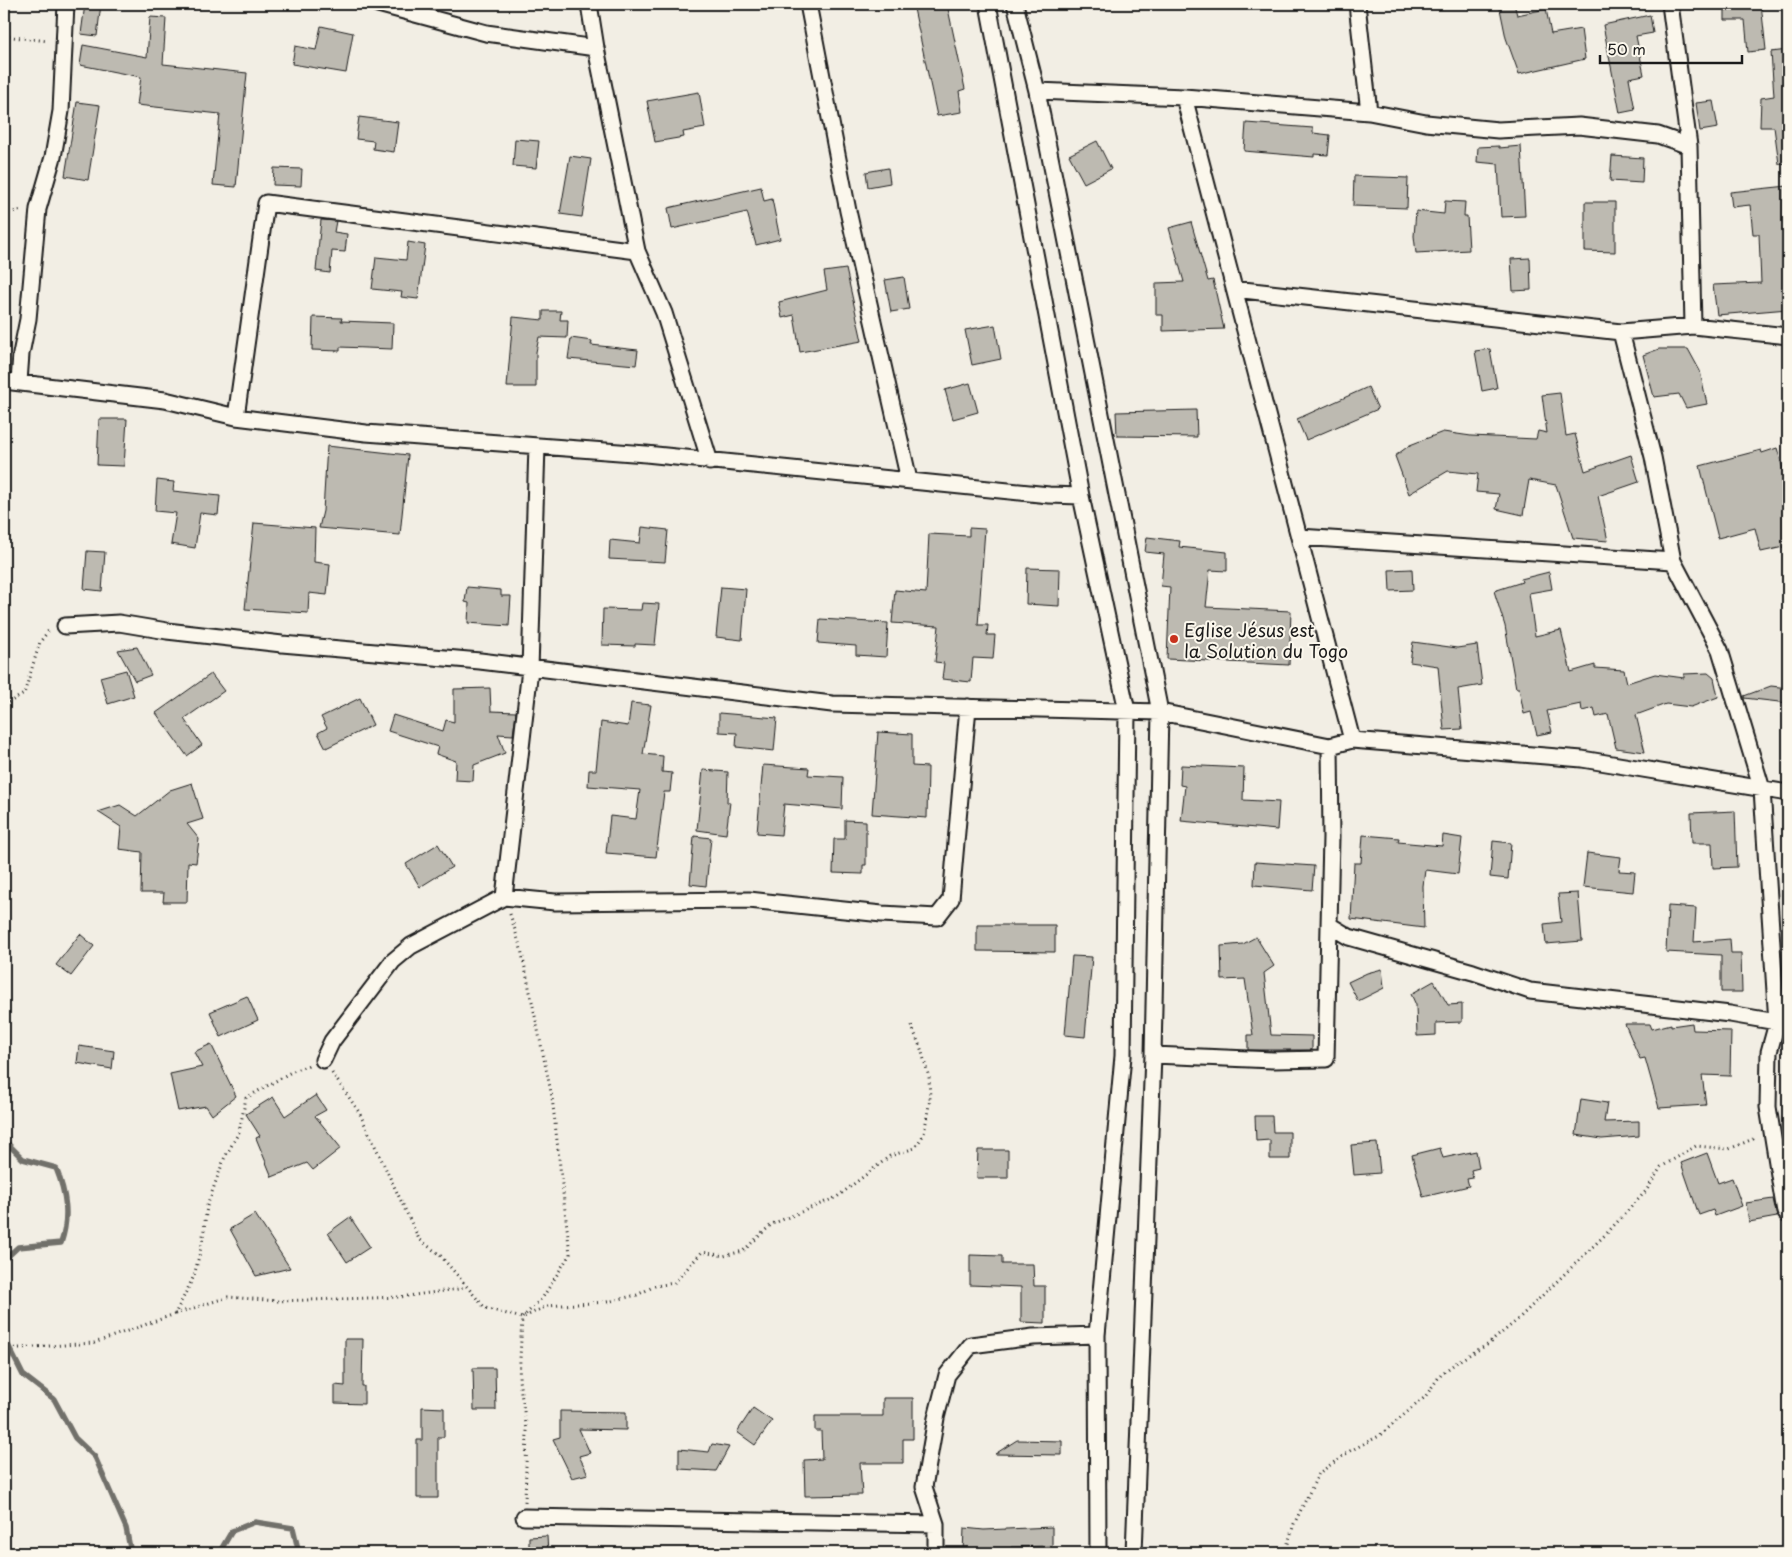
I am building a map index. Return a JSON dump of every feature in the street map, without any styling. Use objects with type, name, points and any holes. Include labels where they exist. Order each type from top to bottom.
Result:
[{"type":"street","points":[[66,4],[61,111],[53,157],[38,209],[28,319],[21,354],[11,381],[165,400],[236,416],[366,433],[537,446],[909,480],[1049,495],[1081,496]]},
{"type":"street","points":[[378,4],[486,34],[596,48]]},
{"type":"street","points":[[589,4],[596,48],[637,251],[664,313],[710,462]]},
{"type":"street","points":[[808,4],[848,211],[909,480]]},
{"type":"street","points":[[988,4],[1081,496],[1127,711],[1123,1056],[1097,1334],[1098,1553]]},
{"type":"street","points":[[1015,4],[1037,91],[1160,712],[1154,1055],[1134,1553]]},
{"type":"street","points":[[1357,4],[1369,112]]},
{"type":"street","points":[[1670,4],[1689,146],[1693,326]]},
{"type":"street","points":[[1037,91],[1184,98],[1369,112],[1426,123],[1498,130],[1579,126],[1658,135],[1689,146]]},
{"type":"street","points":[[1184,98],[1352,740]]},
{"type":"street","points":[[236,416],[266,203],[637,251]]},
{"type":"street","points":[[1234,289],[1621,332],[1693,326],[1788,336]]},
{"type":"street","points":[[1621,332],[1653,457],[1673,562],[1720,650],[1762,789],[1782,1023],[1769,1052],[1768,1107],[1785,1212],[1788,1215]]},
{"type":"street","points":[[504,897],[530,669],[537,446]]},
{"type":"street","points":[[1299,537],[1673,562]]},
{"type":"street","points":[[64,626],[118,623],[167,631],[480,661],[530,669],[832,704],[1160,712],[1330,746],[1352,740],[1582,759],[1788,793]]},
{"type":"street","points":[[323,1060],[332,1041],[394,961],[411,946],[504,897],[555,902],[749,900],[937,918],[951,899],[968,707]]},
{"type":"street","points":[[1154,1055],[1273,1060],[1326,1058],[1330,746]]},
{"type":"street","points":[[1329,925],[1349,937],[1473,972],[1530,991],[1730,1014],[1782,1023]]},
{"type":"street","points":[[936,1553],[936,1524],[924,1487],[936,1418],[948,1375],[971,1345],[1033,1337],[1097,1334]]},
{"type":"street","points":[[524,1517],[936,1524]]},
{"type":"path","points":[[4,36],[64,44]]},
{"type":"path","points":[[4,706],[24,694],[40,642],[48,630],[64,626]]},
{"type":"path","points":[[504,897],[521,949],[552,1098],[570,1254],[543,1297],[522,1318],[519,1380],[527,1430],[524,1517]]},
{"type":"path","points":[[175,1314],[194,1276],[202,1244],[207,1206],[224,1159],[239,1132],[246,1098],[294,1071],[323,1060],[359,1112],[419,1239],[440,1255],[485,1308],[522,1318],[547,1306],[607,1302],[637,1295],[655,1286],[674,1283],[702,1252],[724,1256],[743,1251],[772,1224],[837,1197],[890,1156],[914,1148],[924,1134],[930,1099],[929,1077],[922,1049],[910,1022]]},
{"type":"path","points":[[1285,1553],[1294,1524],[1319,1473],[1350,1451],[1379,1436],[1425,1397],[1441,1374],[1487,1344],[1515,1322],[1607,1233],[1646,1191],[1661,1167],[1696,1146],[1729,1149],[1753,1139],[1768,1107]]},
{"type":"path","points":[[4,1349],[94,1344],[228,1297],[278,1301],[400,1297],[467,1288]]},
{"type":"building","points":[[85,4],[101,4],[97,36],[81,34]]},
{"type":"building","points":[[913,4],[947,4],[965,89],[959,91],[962,112],[937,116]]},
{"type":"building","points":[[1499,4],[1514,4],[1517,15],[1546,9],[1551,34],[1581,29],[1585,59],[1519,74],[1506,38]]},
{"type":"building","points":[[1725,4],[1761,4],[1766,50],[1748,52],[1745,20],[1725,20]]},
{"type":"building","points":[[1650,15],[1653,33],[1636,36],[1644,75],[1629,78],[1635,110],[1620,113],[1603,25]]},
{"type":"building","points":[[150,17],[166,18],[163,64],[247,73],[236,187],[213,185],[220,114],[137,105],[141,77],[80,65],[83,45],[147,57]]},
{"type":"building","points":[[321,26],[353,33],[346,73],[292,64],[295,46],[316,50]]},
{"type":"building","points":[[1788,50],[1788,163],[1779,164],[1774,127],[1760,127],[1761,98],[1774,96],[1771,52]]},
{"type":"building","points":[[699,92],[705,128],[683,132],[684,137],[655,142],[647,101]]},
{"type":"building","points":[[1713,101],[1718,128],[1700,131],[1696,103]]},
{"type":"building","points":[[77,102],[100,105],[88,180],[65,176]]},
{"type":"building","points":[[359,117],[398,122],[394,152],[373,149],[374,141],[356,139]]},
{"type":"building","points":[[1246,123],[1313,128],[1313,133],[1330,135],[1328,155],[1314,154],[1314,157],[1244,151]]},
{"type":"building","points":[[515,139],[539,141],[536,168],[513,166]]},
{"type":"building","points":[[1097,141],[1111,169],[1084,183],[1069,155]]},
{"type":"building","points":[[1499,146],[1499,148],[1521,146],[1525,216],[1501,217],[1498,164],[1477,162],[1478,147]]},
{"type":"building","points":[[570,156],[591,159],[582,217],[560,214]]},
{"type":"building","points":[[1612,156],[1643,158],[1642,183],[1610,181]]},
{"type":"building","points":[[274,168],[302,169],[301,186],[273,185]]},
{"type":"building","points":[[888,168],[890,183],[868,187],[866,172]]},
{"type":"building","points":[[1354,176],[1408,178],[1407,208],[1353,206]]},
{"type":"building","points":[[1788,186],[1788,309],[1717,315],[1713,285],[1761,283],[1759,234],[1753,234],[1750,205],[1732,207],[1730,192]]},
{"type":"building","points":[[761,187],[764,201],[772,199],[780,239],[756,245],[747,212],[672,229],[668,208]]},
{"type":"building","points":[[1445,201],[1465,202],[1464,216],[1467,216],[1469,250],[1416,253],[1414,236],[1416,211],[1444,214]]},
{"type":"building","points":[[1585,202],[1615,202],[1615,252],[1585,251]]},
{"type":"building","points":[[321,220],[336,221],[334,232],[347,234],[345,252],[332,251],[330,273],[316,271]]},
{"type":"building","points":[[1191,222],[1208,281],[1213,280],[1224,329],[1163,331],[1163,315],[1156,315],[1156,283],[1184,282],[1169,228]]},
{"type":"building","points":[[408,242],[425,245],[418,299],[401,297],[402,292],[372,289],[376,257],[406,260]]},
{"type":"building","points":[[1530,258],[1531,290],[1513,291],[1511,259]]},
{"type":"building","points":[[846,269],[862,341],[800,352],[794,315],[782,318],[779,302],[827,290],[824,272]]},
{"type":"building","points":[[904,277],[909,309],[891,312],[885,280]]},
{"type":"building","points":[[543,311],[561,311],[560,320],[568,320],[567,338],[539,337],[536,352],[536,387],[507,387],[513,317],[543,320]]},
{"type":"building","points":[[313,317],[342,318],[341,321],[393,323],[392,349],[340,347],[340,351],[312,350]]},
{"type":"building","points":[[995,325],[1001,359],[972,365],[965,330]]},
{"type":"building","points":[[571,338],[592,341],[591,345],[638,350],[636,365],[568,359]]},
{"type":"building","points":[[1490,349],[1497,388],[1482,391],[1475,351]]},
{"type":"building","points":[[1659,349],[1688,349],[1700,371],[1707,404],[1686,408],[1679,394],[1654,397],[1643,355]]},
{"type":"building","points":[[970,383],[978,412],[953,419],[945,390]]},
{"type":"building","points":[[1368,387],[1378,409],[1306,440],[1297,419]]},
{"type":"building","points":[[1560,393],[1566,436],[1575,434],[1585,471],[1631,455],[1639,482],[1598,496],[1608,541],[1573,538],[1556,485],[1529,480],[1523,515],[1496,509],[1499,494],[1476,492],[1478,474],[1448,471],[1409,494],[1395,456],[1410,445],[1443,432],[1471,436],[1536,439],[1538,431],[1547,433],[1542,395]]},
{"type":"building","points":[[1196,410],[1197,437],[1117,436],[1116,412]]},
{"type":"building","points":[[99,419],[127,419],[124,466],[97,465]]},
{"type":"building","points":[[327,446],[408,455],[400,535],[319,528],[323,511]]},
{"type":"building","points":[[1777,448],[1785,476],[1788,475],[1788,546],[1761,552],[1755,528],[1718,538],[1700,466],[1761,450],[1762,453]]},
{"type":"building","points":[[157,480],[174,482],[173,491],[220,496],[218,515],[200,513],[195,548],[171,544],[176,513],[155,511]]},
{"type":"building","points":[[254,523],[315,528],[314,562],[330,564],[327,595],[309,593],[308,613],[245,609]]},
{"type":"building","points":[[642,527],[668,530],[665,562],[609,559],[610,540],[640,543]]},
{"type":"building","points":[[969,528],[985,529],[978,625],[988,625],[987,635],[995,635],[993,659],[973,658],[971,682],[942,679],[944,663],[935,662],[939,626],[892,623],[895,590],[926,593],[929,534],[969,536]]},
{"type":"building","points":[[1147,537],[1180,541],[1179,547],[1227,552],[1227,571],[1210,570],[1206,607],[1291,611],[1289,665],[1167,659],[1170,587],[1161,586],[1164,554],[1145,552]]},
{"type":"building","points":[[87,551],[105,552],[102,591],[84,589]]},
{"type":"building","points":[[1027,568],[1060,569],[1059,606],[1026,604]]},
{"type":"building","points":[[1412,569],[1413,590],[1390,591],[1389,570]]},
{"type":"building","points":[[1549,572],[1552,589],[1529,593],[1535,636],[1561,630],[1571,672],[1595,665],[1595,668],[1624,670],[1627,683],[1655,674],[1684,678],[1684,674],[1708,673],[1714,678],[1718,697],[1691,707],[1666,704],[1636,715],[1645,752],[1616,748],[1608,714],[1596,717],[1594,708],[1582,711],[1581,704],[1547,711],[1552,732],[1537,735],[1531,712],[1524,714],[1519,688],[1516,688],[1505,626],[1494,591],[1522,582],[1521,579]]},
{"type":"building","points":[[467,587],[501,590],[501,596],[511,596],[509,626],[468,623],[469,603],[465,602]]},
{"type":"building","points":[[721,587],[746,589],[742,640],[716,637]]},
{"type":"building","points":[[642,603],[659,604],[655,645],[602,645],[603,609],[641,610]]},
{"type":"building","points":[[820,619],[888,623],[886,657],[856,655],[856,646],[818,643]]},
{"type":"building","points":[[1413,642],[1457,648],[1477,645],[1482,685],[1458,689],[1462,729],[1444,730],[1438,666],[1410,662]]},
{"type":"building","points":[[137,647],[151,675],[135,681],[118,650]]},
{"type":"building","points":[[126,670],[134,696],[108,704],[100,677]]},
{"type":"building","points":[[211,674],[224,691],[184,719],[202,745],[187,756],[156,713]]},
{"type":"building","points":[[1771,686],[1788,688],[1788,703],[1744,698],[1744,696]]},
{"type":"building","points":[[490,688],[491,711],[516,712],[513,735],[498,734],[505,753],[474,765],[473,781],[455,780],[456,761],[436,754],[438,747],[388,731],[393,715],[443,731],[446,720],[454,722],[454,689]]},
{"type":"building","points":[[360,698],[373,725],[326,748],[318,733],[327,728],[321,717]]},
{"type":"building","points":[[631,703],[651,705],[643,754],[663,756],[662,772],[672,773],[670,792],[664,792],[656,857],[606,853],[610,816],[636,819],[640,790],[588,786],[589,770],[596,770],[601,722],[628,726]]},
{"type":"building","points":[[719,713],[777,718],[774,751],[736,747],[737,733],[719,732]]},
{"type":"building","points":[[878,732],[912,734],[912,766],[928,767],[927,818],[872,814]]},
{"type":"building","points":[[763,765],[809,768],[808,775],[843,777],[842,809],[784,804],[781,835],[757,833]]},
{"type":"building","points":[[1181,765],[1244,768],[1243,800],[1279,802],[1277,830],[1181,821],[1185,786],[1180,785]]},
{"type":"building","points":[[703,770],[728,772],[727,802],[730,802],[726,834],[697,830]]},
{"type":"building","points":[[192,783],[203,819],[187,824],[199,839],[196,863],[188,862],[187,902],[163,902],[164,893],[141,893],[142,852],[119,849],[121,827],[98,812],[120,805],[137,816],[170,790]]},
{"type":"building","points":[[1735,811],[1737,867],[1713,868],[1712,843],[1692,843],[1691,813]]},
{"type":"building","points":[[845,820],[866,821],[866,865],[863,865],[863,874],[833,873],[834,839],[845,839]]},
{"type":"building","points":[[1363,835],[1399,838],[1398,842],[1442,846],[1443,835],[1462,838],[1458,874],[1425,870],[1423,886],[1424,928],[1351,919],[1354,863],[1361,863]]},
{"type":"building","points":[[694,836],[711,838],[706,886],[690,884]]},
{"type":"building","points":[[1493,841],[1511,843],[1508,879],[1490,877]]},
{"type":"building","points":[[438,844],[452,867],[420,887],[406,864]]},
{"type":"building","points":[[1587,853],[1621,857],[1619,871],[1635,872],[1633,892],[1583,887]]},
{"type":"building","points":[[1255,862],[1314,866],[1312,890],[1254,885]]},
{"type":"building","points":[[1578,893],[1582,941],[1546,944],[1544,924],[1561,922],[1558,894]]},
{"type":"building","points":[[1668,906],[1696,908],[1694,942],[1730,939],[1731,953],[1741,953],[1742,992],[1721,992],[1721,955],[1666,952]]},
{"type":"building","points":[[977,925],[1055,925],[1055,952],[977,951]]},
{"type":"building","points":[[80,934],[94,946],[71,976],[56,965]]},
{"type":"building","points":[[1256,937],[1274,966],[1264,973],[1271,1035],[1312,1036],[1312,1050],[1248,1050],[1248,1035],[1253,1035],[1245,979],[1222,980],[1221,946],[1243,944]]},
{"type":"building","points":[[1072,956],[1092,957],[1085,1037],[1065,1035]]},
{"type":"building","points":[[1382,969],[1384,988],[1358,1001],[1348,982],[1367,973]]},
{"type":"building","points":[[1434,981],[1448,1005],[1462,1004],[1462,1022],[1436,1023],[1436,1035],[1417,1036],[1416,1005],[1411,994]]},
{"type":"building","points":[[247,996],[258,1020],[221,1037],[210,1012]]},
{"type":"building","points":[[1692,1023],[1693,1030],[1731,1031],[1730,1076],[1702,1075],[1706,1105],[1659,1108],[1645,1058],[1640,1059],[1625,1024],[1650,1024],[1652,1029],[1671,1024],[1671,1026]]},
{"type":"building","points":[[211,1044],[236,1096],[212,1115],[206,1106],[178,1111],[170,1074],[202,1067],[194,1052]]},
{"type":"building","points":[[79,1046],[114,1051],[112,1069],[77,1063]]},
{"type":"building","points":[[316,1095],[326,1110],[315,1116],[341,1148],[313,1170],[307,1163],[272,1177],[256,1138],[260,1136],[246,1114],[273,1097],[285,1116]]},
{"type":"building","points":[[1581,1099],[1607,1103],[1604,1122],[1639,1121],[1639,1136],[1602,1139],[1576,1135]]},
{"type":"building","points":[[1255,1116],[1272,1116],[1273,1132],[1290,1132],[1290,1159],[1270,1159],[1270,1140],[1256,1141]]},
{"type":"building","points":[[1377,1143],[1380,1173],[1354,1175],[1351,1145]]},
{"type":"building","points":[[1440,1148],[1443,1158],[1476,1151],[1479,1168],[1471,1170],[1473,1178],[1467,1179],[1469,1186],[1423,1197],[1412,1155]]},
{"type":"building","points":[[978,1150],[1008,1150],[1008,1178],[977,1178]]},
{"type":"building","points":[[1707,1153],[1718,1183],[1732,1178],[1742,1206],[1715,1216],[1713,1210],[1699,1215],[1681,1163]]},
{"type":"building","points":[[1773,1199],[1777,1217],[1749,1222],[1746,1203]]},
{"type":"building","points":[[255,1214],[290,1268],[256,1276],[230,1229]]},
{"type":"building","points":[[350,1217],[370,1247],[347,1262],[328,1233]]},
{"type":"building","points":[[970,1255],[1002,1256],[1002,1264],[1033,1264],[1034,1286],[1045,1286],[1045,1323],[1021,1322],[1021,1287],[970,1285]]},
{"type":"building","points":[[345,1339],[363,1339],[362,1386],[364,1386],[364,1404],[335,1403],[335,1385],[345,1386]]},
{"type":"building","points":[[473,1368],[495,1368],[496,1410],[474,1410]]},
{"type":"building","points":[[883,1398],[913,1398],[913,1439],[903,1439],[903,1463],[860,1463],[862,1495],[805,1496],[804,1460],[822,1459],[821,1431],[815,1431],[815,1416],[883,1416]]},
{"type":"building","points":[[422,1407],[444,1408],[444,1437],[438,1437],[438,1498],[417,1498],[417,1440],[422,1440]]},
{"type":"building","points":[[753,1408],[772,1421],[755,1445],[737,1432]]},
{"type":"building","points":[[560,1411],[626,1412],[626,1430],[579,1429],[590,1453],[579,1456],[588,1474],[572,1478],[553,1439],[560,1437]]},
{"type":"building","points":[[1017,1440],[1062,1441],[1062,1455],[995,1454]]},
{"type":"building","points":[[712,1444],[729,1447],[716,1471],[679,1469],[679,1449],[709,1452]]},
{"type":"building","points":[[1052,1527],[1052,1546],[1011,1547],[1011,1553],[963,1553],[964,1528],[984,1530]]},
{"type":"building","points":[[547,1536],[548,1553],[529,1553],[529,1537]]},
{"type":"waterway","points":[[4,1140],[23,1159],[56,1168],[66,1205],[64,1233],[61,1243],[18,1247],[4,1260]]},
{"type":"waterway","points":[[4,1337],[23,1375],[54,1399],[75,1438],[95,1457],[126,1528],[131,1553]]},
{"type":"waterway","points":[[219,1553],[232,1531],[255,1522],[293,1528],[299,1553]]},
{"type":"place","name":"Eglise Jésus est la Solution du Togo","points":[[1174,639]]}]
